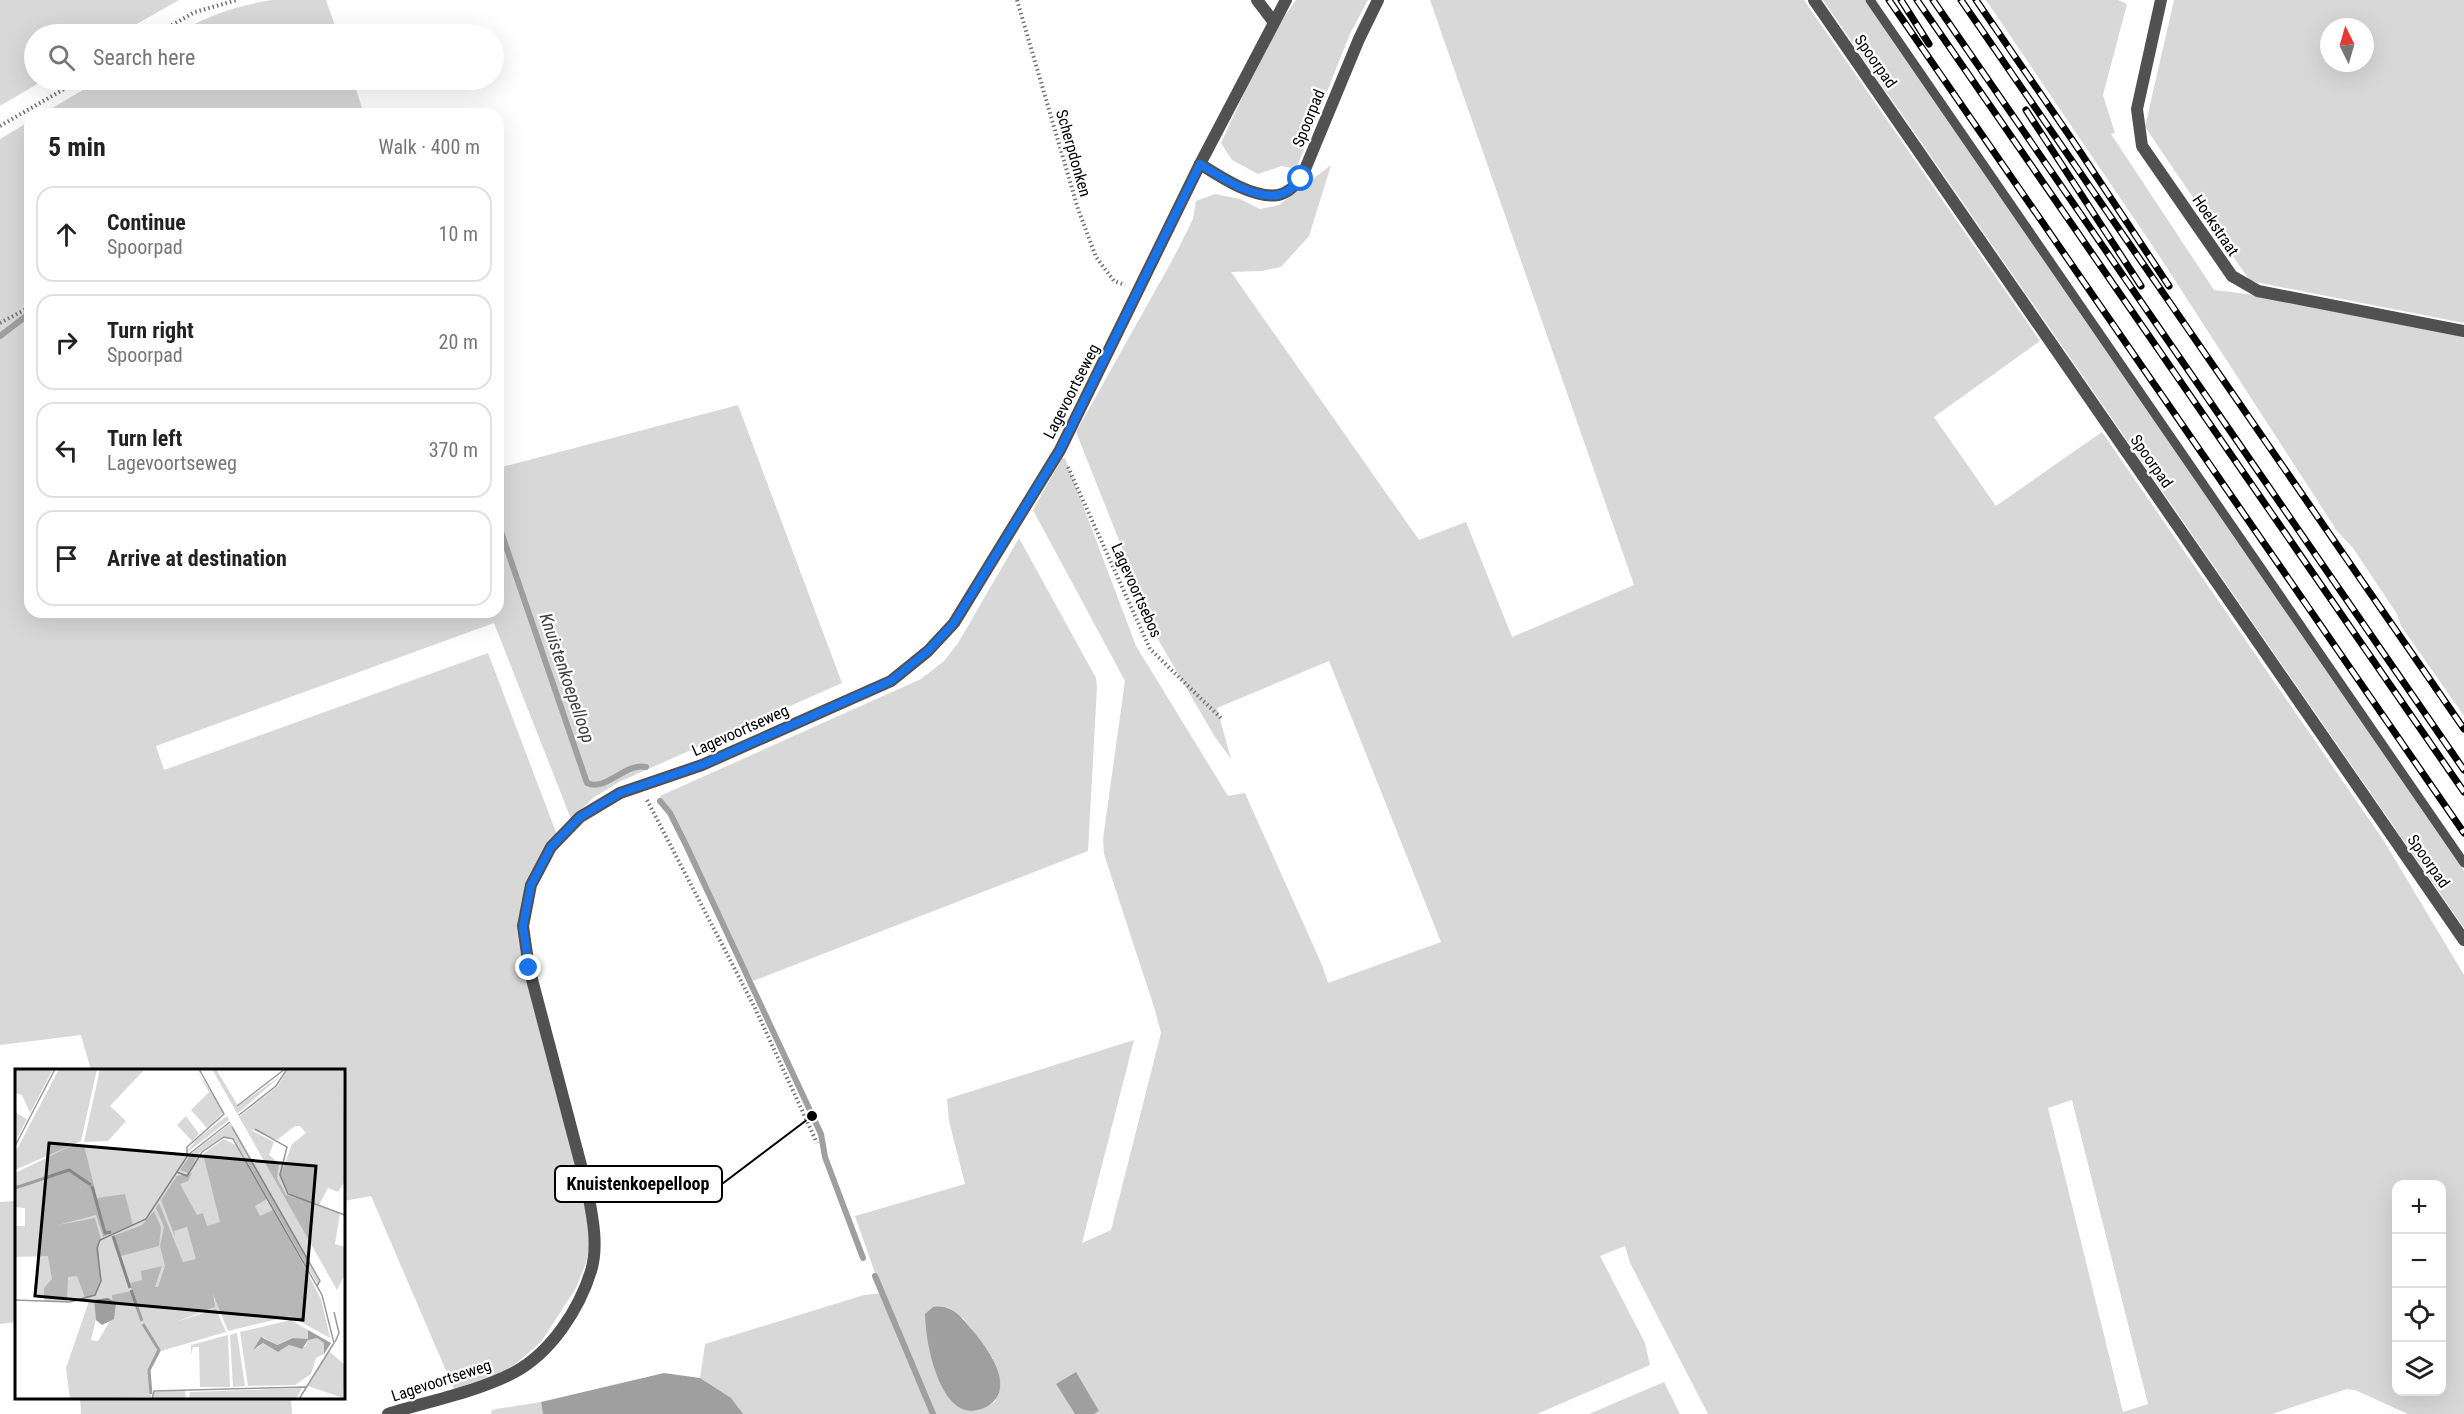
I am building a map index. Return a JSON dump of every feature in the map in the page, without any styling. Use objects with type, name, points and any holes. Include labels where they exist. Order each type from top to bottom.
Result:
[{"type":"street","points":[[1257,0],[1273,21]]},
{"type":"street","name":"Lagevoortseweg","points":[[388,1414],[497,1380],[517,1371],[543,1351],[570,1317],[591,1269],[594,1225],[587,1188],[529,968],[523,926],[531,885],[551,847],[580,817],[620,793],[702,765],[891,681],[928,651],[954,623],[1060,450],[1140,291],[1200,164],[1286,0]]},
{"type":"street","name":"Spoorpad","points":[[1200,164],[1227,182],[1263,195],[1277,195],[1290,190],[1301,179],[1359,39],[1378,0]]},
{"type":"street","name":"Spoorpad","points":[[1814,0],[2464,940]]},
{"type":"street","name":"Hoekstraat","points":[[2161,0],[2137,109],[2142,146],[2232,276],[2258,291],[2464,331]]},
{"type":"lane","points":[[1870,0],[2464,863]]},
{"type":"path","points":[[174,24],[195,12],[237,0]]},
{"type":"path","name":"Scherpdonken","points":[[1017,0],[1078,209],[1096,257],[1114,281],[1140,291]]},
{"type":"path","points":[[31,108],[63,90]]},
{"type":"path","points":[[0,126],[24,112]]},
{"type":"path","points":[[0,323],[24,310]]},
{"type":"path","name":"Lagevoortsebos","points":[[1060,450],[1149,649],[1222,719]]},
{"type":"path","points":[[640,786],[755,1008],[816,1143]]},
{"type":"shaded area","points":[[0,0],[179,0],[137,24],[24,24],[24,90],[27,90],[0,106]]},
{"type":"shaded area","points":[[272,0],[326,0],[334,24],[196,24],[222,12]]},
{"type":"shaded area","points":[[1296,0],[1368,0],[1350,34],[1296,169],[1282,166],[1258,174],[1232,160],[1221,143],[1271,35]]},
{"type":"shaded area","points":[[1430,0],[1804,0],[2040,341],[1934,417],[1996,506],[2102,432],[2384,841],[2464,975],[2464,1414],[2408,1414],[2355,1390],[2347,1389],[2272,1414],[1708,1414],[1630,1263],[1625,1246],[1600,1256],[1645,1343],[1650,1365],[1537,1414],[1094,1414],[1099,1411],[1056,1384],[1075,1414],[743,1414],[700,1378],[705,1344],[864,1295],[882,1293],[855,1216],[965,1184],[949,1121],[947,1099],[1134,1040],[1082,1243],[1111,1230],[1161,1033],[1104,854],[1103,839],[1125,681],[1033,510],[1062,458],[1065,458],[1136,646],[1228,796],[1245,793],[1328,983],[1441,942],[1329,661],[1217,708],[1231,759],[1215,737],[1159,641],[1076,432],[1174,257],[1193,219],[1196,201],[1215,194],[1240,199],[1260,209],[1279,205],[1331,165],[1309,236],[1281,267],[1261,271],[1231,272],[1419,540],[1466,522],[1512,637],[1634,585]],"holes":[[[2072,1100],[2148,1404],[2123,1412],[2048,1108]],[[925,1314],[963,1318],[993,1359],[996,1401],[980,1410],[970,1411],[959,1407],[950,1398],[942,1386],[931,1355]]]},
{"type":"shaded area","points":[[1823,0],[1865,0],[2464,871],[2464,928]]},
{"type":"shaded area","points":[[1986,0],[2118,0],[2127,4],[2103,95],[2115,133],[2111,134],[2214,290],[2255,295],[2464,334],[2464,716],[2401,626],[2397,614],[2353,548],[2337,531],[2156,251]]},
{"type":"shaded area","points":[[2174,0],[2464,0],[2464,323],[2250,281],[2145,127]]},
{"type":"shaded area","points":[[83,90],[356,90],[362,108],[52,108]]},
{"type":"shaded area","points":[[24,125],[24,618],[504,618],[504,466],[738,405],[842,683],[619,782],[593,798],[571,819],[494,623],[156,746],[164,770],[488,653],[557,835],[528,884],[520,918],[572,1140],[592,1237],[586,1263],[576,1288],[541,1342],[505,1373],[456,1394],[371,1196],[345,1201],[345,1069],[91,1069],[81,1035],[0,1045],[0,139]]},
{"type":"shaded area","points":[[1019,538],[1096,678],[1088,851],[753,981],[660,796],[921,679],[944,661],[958,643]]},
{"type":"shaded area","points":[[15,1201],[15,1322],[0,1324],[0,1202]]},
{"type":"shaded area","points":[[933,1307],[946,1308],[956,1313],[965,1321],[992,1358],[1000,1379],[1000,1389],[996,1398],[988,1406],[982,1409],[965,1410],[945,1393],[934,1366],[927,1338],[925,1314]]},
{"type":"shaded area","points":[[1076,1372],[1099,1411],[1094,1414],[1075,1414],[1056,1384]]},
{"type":"shaded area","points":[[664,1373],[700,1378],[731,1398],[743,1414],[543,1414],[541,1402]]},
{"type":"shaded area","points":[[1664,1382],[1680,1414],[1589,1414]]},
{"type":"shaded area","points":[[80,1399],[291,1399],[292,1414],[81,1414]]},
{"type":"shaded area","points":[[541,1402],[543,1414],[491,1414],[492,1410],[496,1409]]},
{"type":"waterway","name":"Knuistenkoepelloop","points":[[0,336],[24,318]]},
{"type":"waterway","name":"Knuistenkoepelloop","points":[[504,541],[587,783],[601,784],[631,769],[646,767]]},
{"type":"waterway","name":"Knuistenkoepelloop","points":[[660,801],[670,813],[686,845],[821,1134],[825,1157],[863,1258]]},
{"type":"waterway","name":"Knuistenkoepelloop","points":[[875,1276],[933,1414]]},
{"type":"railway","points":[[1889,0],[2464,833]]},
{"type":"railway","points":[[1901,0],[1929,44]]},
{"type":"railway","points":[[1917,0],[2464,792]]},
{"type":"railway","points":[[1933,0],[2464,770]]},
{"type":"railway","points":[[1961,0],[2464,729]]},
{"type":"railway","points":[[1976,0],[2169,286]]},
{"type":"railway","points":[[2026,110],[2141,286]]},
{"type":"place","name":"Knuistenkoepelloop","points":[[812,1116]]},
{"type":"route","points":[[529,968],[523,926],[531,885],[551,847],[580,817],[620,793],[702,765],[891,681],[928,651],[954,623],[1060,450],[1140,291],[1200,164],[1227,182],[1263,195],[1277,195],[1290,190],[1301,179]]}]
